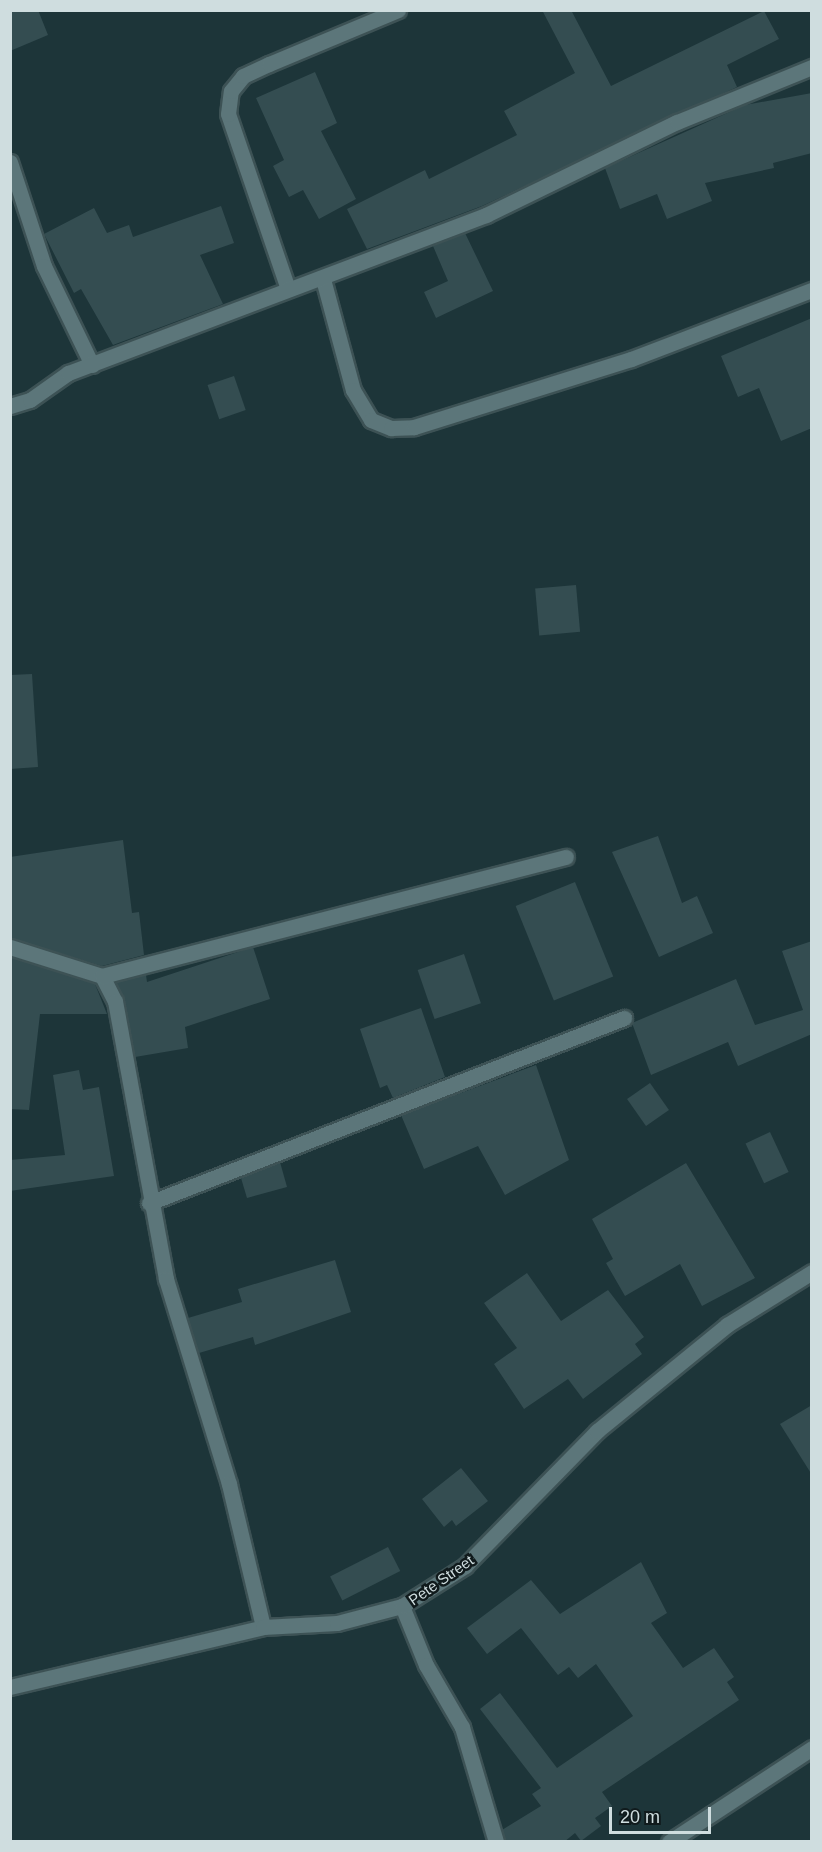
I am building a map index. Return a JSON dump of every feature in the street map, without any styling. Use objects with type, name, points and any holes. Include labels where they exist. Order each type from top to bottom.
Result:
[{"type":"street","points":[[288,289],[228,114],[231,91],[243,76],[398,10]]},
{"type":"street","points":[[10,406],[30,400],[68,373],[288,289],[323,279],[486,215],[677,122],[812,67]]},
{"type":"street","points":[[10,162],[44,266],[92,365]]},
{"type":"street","points":[[323,279],[353,390],[371,420],[392,428],[414,427],[631,359],[812,290]]},
{"type":"street","points":[[10,947],[102,976],[566,857]]},
{"type":"street","points":[[102,976],[124,1039],[149,1203],[166,1279],[229,1484],[263,1627]]},
{"type":"street","points":[[149,1203],[624,1018]]},
{"type":"street","name":"Pete Street","points":[[10,1687],[263,1627],[337,1623],[402,1606],[465,1566],[597,1431],[699,1348],[812,1272]]},
{"type":"street","points":[[402,1606],[426,1665],[462,1726],[496,1842]]},
{"type":"street","points":[[669,1842],[812,1748]]},
{"type":"building","points":[[10,10],[38,10],[48,35],[10,51]]},
{"type":"building","points":[[542,10],[571,10],[611,86],[764,11],[779,39],[727,65],[737,87],[482,206],[367,249],[347,209],[425,170],[429,179],[517,135],[504,111],[575,73]]},
{"type":"building","points":[[315,72],[337,123],[321,131],[356,199],[319,219],[303,190],[289,197],[273,166],[284,160],[256,98]]},
{"type":"building","points":[[812,93],[812,153],[773,163],[774,168],[705,183],[712,201],[667,219],[657,194],[620,209],[605,168],[745,105]]},
{"type":"building","points":[[221,206],[234,243],[200,255],[223,304],[113,345],[81,289],[74,293],[44,234],[94,208],[107,233],[129,225],[133,237]]},
{"type":"building","points":[[465,233],[493,291],[436,318],[424,292],[448,281],[433,246]]},
{"type":"building","points":[[812,318],[812,428],[781,441],[759,388],[738,397],[721,356]]},
{"type":"building","points":[[234,376],[246,410],[219,419],[208,385]]},
{"type":"building","points":[[576,585],[580,632],[539,635],[535,589]]},
{"type":"building","points":[[32,674],[38,767],[10,769],[10,675]]},
{"type":"building","points":[[658,836],[682,903],[697,896],[713,933],[659,957],[612,852]]},
{"type":"building","points":[[123,840],[132,913],[139,912],[144,955],[102,966],[10,938],[10,857]]},
{"type":"building","points":[[575,882],[613,977],[554,1001],[516,906]]},
{"type":"building","points":[[812,941],[812,1034],[738,1066],[728,1042],[651,1075],[632,1023],[736,979],[755,1025],[803,1010],[782,951]]},
{"type":"building","points":[[253,947],[270,999],[185,1027],[188,1048],[135,1057],[116,982],[146,975],[147,982]]},
{"type":"building","points":[[464,954],[481,1003],[435,1019],[418,970]]},
{"type":"building","points":[[10,957],[95,984],[107,1014],[40,1014],[29,1110],[10,1109]]},
{"type":"building","points":[[421,1008],[445,1077],[393,1098],[387,1085],[380,1088],[360,1029]]},
{"type":"building","points":[[536,1065],[569,1160],[505,1195],[478,1146],[424,1169],[401,1115]]},
{"type":"building","points":[[79,1070],[83,1090],[99,1087],[114,1176],[10,1191],[10,1160],[65,1155],[53,1075]]},
{"type":"building","points":[[650,1083],[669,1110],[646,1126],[627,1099]]},
{"type":"building","points":[[770,1132],[789,1172],[764,1183],[746,1143]]},
{"type":"building","points":[[280,1162],[287,1187],[247,1198],[241,1178]]},
{"type":"building","points":[[686,1163],[755,1278],[702,1306],[680,1264],[625,1296],[606,1263],[613,1259],[592,1219]]},
{"type":"building","points":[[335,1260],[351,1312],[255,1345],[253,1337],[199,1353],[188,1318],[242,1302],[238,1289]]},
{"type":"building","points":[[527,1273],[561,1321],[608,1290],[644,1337],[635,1344],[642,1354],[583,1399],[568,1379],[524,1409],[494,1364],[517,1348],[484,1303]]},
{"type":"building","points":[[812,1405],[812,1475],[780,1424]]},
{"type":"building","points":[[461,1468],[488,1501],[456,1526],[452,1520],[444,1527],[422,1499]]},
{"type":"building","points":[[388,1547],[400,1571],[342,1601],[330,1577]]},
{"type":"building","points":[[641,1562],[667,1613],[651,1623],[683,1668],[714,1648],[734,1677],[727,1682],[739,1700],[602,1792],[612,1806],[595,1818],[601,1826],[581,1841],[575,1833],[564,1842],[505,1842],[502,1830],[541,1806],[532,1794],[541,1788],[480,1709],[500,1693],[557,1768],[633,1716],[596,1664],[578,1678],[569,1667],[558,1675],[521,1628],[487,1654],[467,1628],[531,1580],[560,1614]]}]
